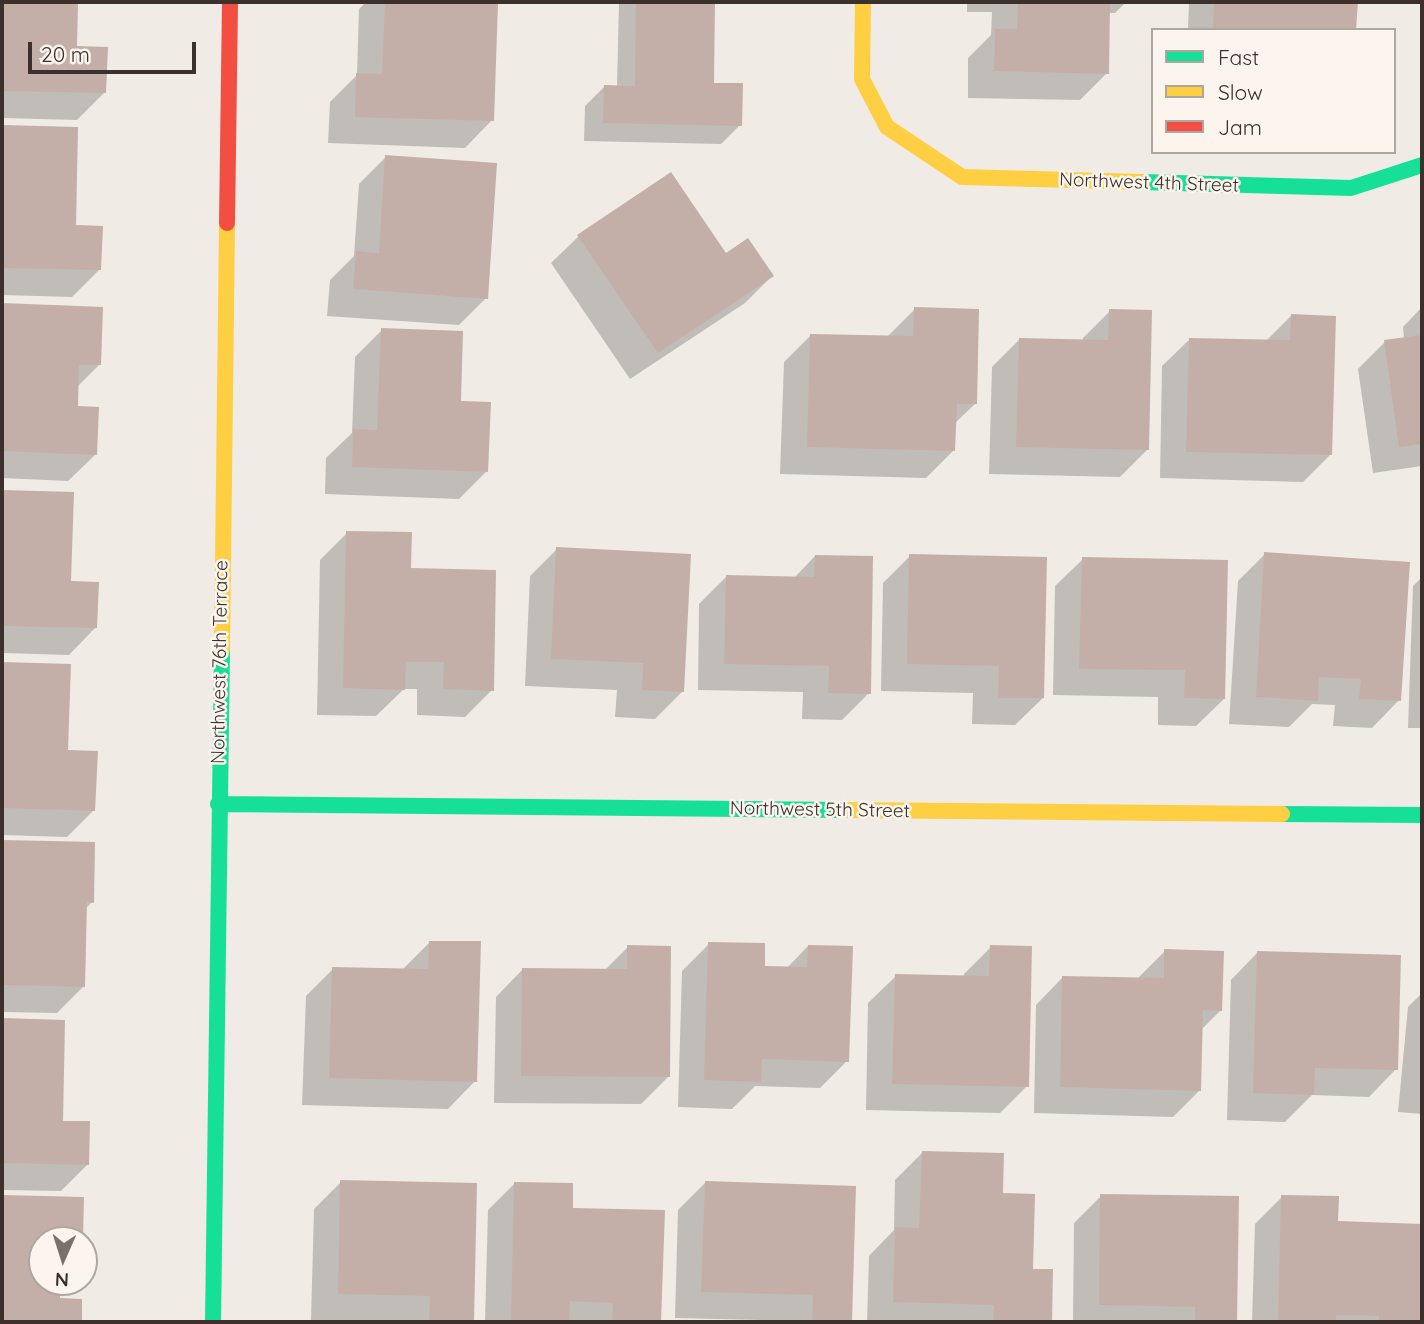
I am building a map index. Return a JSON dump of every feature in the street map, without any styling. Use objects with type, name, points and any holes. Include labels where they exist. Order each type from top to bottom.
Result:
[{"type":"street","name":"Northwest 76th Terrace","points":[[213,1322],[230,2]]},
{"type":"street","name":"Northwest 4th Street","points":[[863,2],[862,79],[887,127],[962,177],[1351,188],[1422,165]]},
{"type":"street","name":"Northwest 5th Street","points":[[218,804],[1422,815]]},
{"type":"building","points":[[2,2],[78,2],[77,46],[108,47],[106,93],[2,91]]},
{"type":"building","points":[[385,2],[498,2],[494,121],[355,117],[356,73],[382,74]]},
{"type":"building","points":[[636,2],[715,2],[714,83],[743,83],[742,126],[603,123],[604,85],[635,86]]},
{"type":"building","points":[[1018,2],[1110,2],[1109,74],[994,71],[995,29],[1017,29]]},
{"type":"building","points":[[1214,2],[1358,2],[1356,28],[1213,28]]},
{"type":"building","points":[[2,125],[78,127],[76,225],[103,226],[101,270],[2,268]]},
{"type":"building","points":[[385,155],[497,163],[488,299],[353,289],[356,251],[379,253]]},
{"type":"building","points":[[671,172],[726,253],[748,238],[774,276],[658,353],[577,235]]},
{"type":"building","points":[[2,303],[103,307],[101,365],[79,365],[78,406],[99,407],[97,455],[2,451]]},
{"type":"building","points":[[914,307],[979,309],[977,404],[957,404],[955,451],[807,447],[810,334],[913,336]]},
{"type":"building","points":[[1109,309],[1152,310],[1149,450],[1016,447],[1019,338],[1108,340]]},
{"type":"building","points":[[1291,314],[1336,316],[1332,455],[1186,452],[1189,338],[1290,340]]},
{"type":"building","points":[[381,328],[463,331],[461,401],[491,402],[488,472],[352,467],[353,429],[377,430]]},
{"type":"building","points":[[1422,335],[1422,444],[1399,447],[1384,340]]},
{"type":"building","points":[[2,490],[74,492],[71,581],[99,582],[97,628],[2,626]]},
{"type":"building","points":[[346,531],[412,532],[411,568],[496,570],[494,691],[443,689],[444,662],[406,662],[405,690],[343,688]]},
{"type":"building","points":[[556,547],[691,554],[684,692],[642,690],[643,663],[551,659]]},
{"type":"building","points":[[1264,552],[1410,562],[1401,701],[1359,699],[1361,679],[1319,677],[1318,701],[1256,697]]},
{"type":"building","points":[[909,554],[1047,557],[1044,698],[998,698],[999,666],[907,664]]},
{"type":"building","points":[[815,555],[873,556],[871,694],[828,693],[829,666],[724,664],[726,575],[814,577]]},
{"type":"building","points":[[1082,557],[1228,560],[1225,699],[1184,698],[1185,670],[1079,669]]},
{"type":"building","points":[[2,662],[71,664],[68,750],[98,751],[95,811],[2,808]]},
{"type":"building","points":[[2,840],[95,842],[94,903],[87,902],[85,987],[2,985]]},
{"type":"building","points":[[429,941],[481,941],[477,1082],[329,1078],[332,967],[428,969]]},
{"type":"building","points":[[708,942],[765,943],[765,966],[807,967],[808,945],[853,946],[849,1062],[762,1059],[761,1082],[704,1080]]},
{"type":"building","points":[[627,945],[671,946],[670,1077],[521,1076],[522,968],[627,969]]},
{"type":"building","points":[[990,945],[1032,946],[1029,1087],[892,1084],[895,974],[989,976]]},
{"type":"building","points":[[1164,949],[1224,951],[1222,1011],[1203,1010],[1201,1091],[1060,1087],[1062,976],[1164,978]]},
{"type":"building","points":[[1257,951],[1401,955],[1398,1070],[1315,1068],[1314,1095],[1253,1093]]},
{"type":"building","points":[[2,1018],[65,1020],[63,1121],[90,1121],[89,1165],[2,1163]]},
{"type":"building","points":[[922,1151],[1004,1153],[1003,1193],[1035,1194],[1033,1269],[1053,1269],[1052,1322],[993,1322],[994,1305],[893,1302],[895,1227],[919,1228]]},
{"type":"building","points":[[340,1180],[477,1183],[474,1322],[429,1322],[430,1296],[338,1294]]},
{"type":"building","points":[[705,1181],[856,1186],[852,1322],[812,1322],[813,1295],[701,1292]]},
{"type":"building","points":[[514,1182],[573,1183],[573,1208],[665,1210],[661,1322],[612,1322],[613,1303],[570,1301],[569,1322],[511,1322]]},
{"type":"building","points":[[1100,1194],[1239,1196],[1237,1322],[1195,1322],[1195,1307],[1099,1305]]},
{"type":"building","points":[[2,1195],[84,1197],[83,1226],[28,1226],[28,1296],[82,1299],[82,1322],[2,1322]]},
{"type":"building","points":[[1281,1195],[1339,1196],[1338,1221],[1422,1224],[1422,1322],[1379,1322],[1379,1316],[1336,1315],[1336,1322],[1278,1322]]},
{"type":"traffic: fast","points":[[1142,182],[1351,188],[1422,165]]},
{"type":"traffic: fast","points":[[213,1322],[222,649]]},
{"type":"traffic: fast","points":[[218,804],[847,810]]},
{"type":"traffic: fast","points":[[1282,814],[1422,815]]},
{"type":"traffic: slow","points":[[863,2],[862,79],[887,127],[962,177],[1142,182]]},
{"type":"traffic: slow","points":[[222,649],[227,223]]},
{"type":"traffic: slow","points":[[847,810],[1282,814]]},
{"type":"traffic: jam","points":[[227,223],[230,2]]}]
